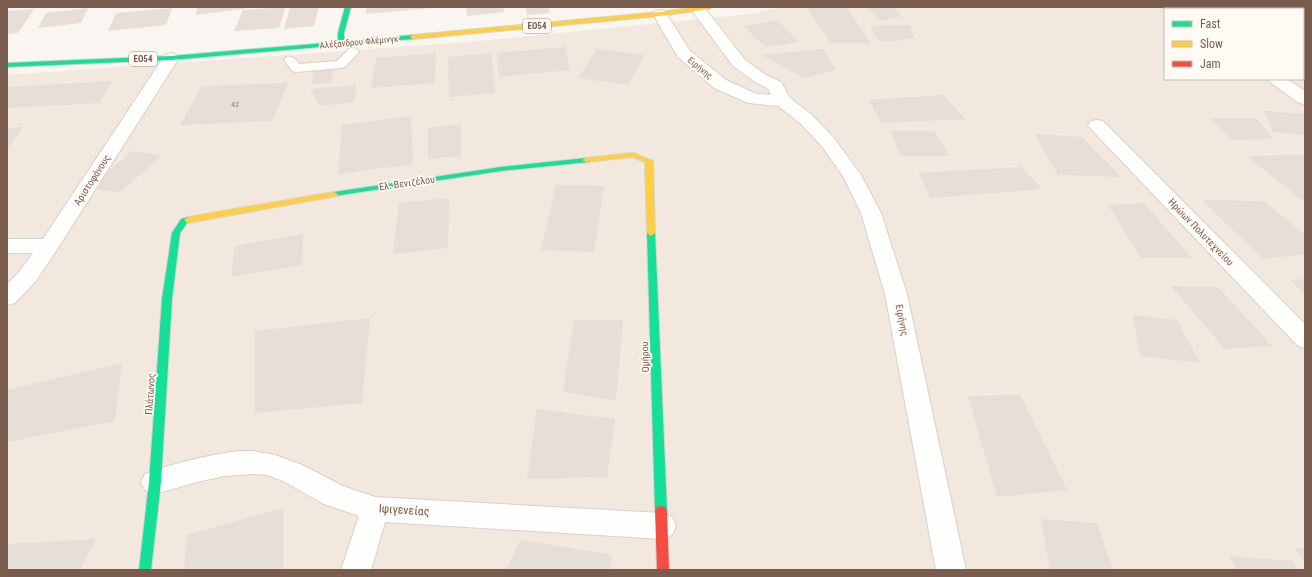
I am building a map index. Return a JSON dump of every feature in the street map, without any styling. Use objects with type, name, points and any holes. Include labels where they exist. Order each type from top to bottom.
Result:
[{"type":"street","points":[[340,43],[348,7]]},
{"type":"street","name":"Αλέξανδρου Φλέμινγκ","points":[[7,65],[171,58],[278,50],[660,14],[704,8]]},
{"type":"street","name":"Ειρήνης","points":[[704,8],[738,63],[774,86],[783,101],[806,118],[827,141],[852,175],[871,213],[896,294],[951,570]]},
{"type":"street","name":"Ειρήνης","points":[[660,14],[684,54],[720,84],[754,99],[783,101]]},
{"type":"street","name":"Αριστοφάνους","points":[[7,297],[27,277],[49,246],[171,58]]},
{"type":"street","points":[[1278,80],[1305,98]]},
{"type":"street","name":"Ηρώων Πολυτεχνείου","points":[[1097,125],[1305,339]]},
{"type":"street","name":"Ελ. Βενιζέλου","points":[[184,221],[350,191],[501,169],[633,155]]},
{"type":"street","name":"Ομήρου","points":[[633,155],[649,161],[663,570]]},
{"type":"street","name":"Πλάτωνος","points":[[145,570],[155,482],[167,299],[176,233],[184,221]]},
{"type":"street","points":[[7,246],[49,246]]},
{"type":"street","name":"Ιφιγενείας","points":[[155,482],[240,462],[268,464],[298,476],[335,495],[375,508],[662,526]]},
{"type":"street","points":[[356,570],[375,508]]},
{"type":"lane","points":[[290,60],[296,68],[341,64],[353,52]]},
{"type":"shaded area","points":[[783,7],[1305,7],[1305,570],[7,570],[7,75],[470,42],[750,14]]},
{"type":"shaded area","points":[[1154,7],[1294,7],[1164,8],[1164,13]]},
{"type":"building","points":[[197,7],[249,7],[249,8],[196,15]]},
{"type":"building","points":[[286,7],[279,28],[234,31],[243,10]]},
{"type":"building","points":[[290,7],[319,7],[314,26],[284,29]]},
{"type":"building","points":[[367,7],[432,7],[432,8],[366,14]]},
{"type":"building","points":[[466,7],[503,7],[504,12],[467,16]]},
{"type":"building","points":[[525,7],[548,7],[550,13],[527,15]]},
{"type":"building","points":[[806,7],[846,7],[871,43],[831,43]]},
{"type":"building","points":[[865,7],[897,7],[895,9],[902,16],[882,21]]},
{"type":"building","points":[[88,8],[81,23],[38,28],[46,13]]},
{"type":"building","points":[[172,8],[166,25],[108,31],[116,13]]},
{"type":"building","points":[[34,9],[18,33],[7,34],[7,11]]},
{"type":"building","points":[[777,20],[799,42],[765,47],[743,26]]},
{"type":"building","points":[[910,25],[914,38],[891,42],[878,41],[871,26]]},
{"type":"building","points":[[565,47],[570,70],[499,77],[497,53]]},
{"type":"building","points":[[597,49],[645,55],[628,85],[578,78]]},
{"type":"building","points":[[823,49],[836,70],[804,78],[762,55]]},
{"type":"building","points":[[436,53],[434,83],[371,88],[376,58]]},
{"type":"building","points":[[491,53],[495,93],[449,97],[448,57]]},
{"type":"building","points":[[1304,59],[1305,59],[1304,80]]},
{"type":"building","points":[[335,63],[331,83],[311,84],[315,65]]},
{"type":"building","points":[[113,81],[99,103],[7,108],[7,87]]},
{"type":"building","points":[[288,83],[272,121],[180,125],[202,86]]},
{"type":"building","points":[[356,85],[355,102],[319,106],[311,89]]},
{"type":"building","points":[[943,95],[965,119],[881,123],[869,100]]},
{"type":"building","points":[[1264,111],[1305,114],[1305,135],[1273,132]]},
{"type":"building","points":[[411,116],[413,164],[338,174],[342,125]]},
{"type":"building","points":[[1209,118],[1256,118],[1273,139],[1233,140]]},
{"type":"building","points":[[461,124],[461,156],[428,159],[428,128]]},
{"type":"building","points":[[23,127],[7,149],[7,128]]},
{"type":"building","points":[[891,131],[934,131],[950,156],[900,156]]},
{"type":"building","points":[[1035,134],[1082,137],[1121,177],[1058,175]]},
{"type":"building","points":[[132,151],[161,156],[119,193],[89,187]]},
{"type":"building","points":[[1305,155],[1305,191],[1293,193],[1247,156]]},
{"type":"building","points":[[1021,167],[1042,189],[930,198],[919,173]]},
{"type":"building","points":[[556,185],[604,186],[594,252],[541,250]]},
{"type":"building","points":[[1305,192],[1305,203],[1293,193]]},
{"type":"building","points":[[449,198],[448,248],[393,254],[399,203]]},
{"type":"building","points":[[1202,200],[1264,201],[1305,235],[1305,254],[1263,259]]},
{"type":"building","points":[[1144,203],[1192,258],[1141,258],[1108,205]]},
{"type":"building","points":[[303,234],[302,265],[231,277],[235,246]]},
{"type":"building","points":[[1305,279],[1305,295],[1291,280]]},
{"type":"building","points":[[1171,286],[1218,287],[1272,346],[1225,349]]},
{"type":"building","points":[[1133,315],[1177,320],[1200,363],[1140,356]]},
{"type":"building","points":[[370,318],[362,403],[255,413],[255,331]]},
{"type":"building","points":[[574,320],[623,320],[616,401],[563,392]]},
{"type":"building","points":[[122,363],[115,421],[7,442],[7,390]]},
{"type":"building","points":[[1020,395],[1067,490],[997,497],[968,396]]},
{"type":"building","points":[[537,409],[615,419],[607,477],[527,479]]},
{"type":"building","points":[[283,508],[283,570],[184,570],[187,535]]},
{"type":"building","points":[[1041,519],[1097,523],[1113,570],[1050,570]]},
{"type":"building","points":[[96,539],[80,570],[7,570],[7,544]]},
{"type":"building","points":[[520,540],[612,555],[610,570],[506,570]]},
{"type":"building","points":[[1305,548],[1305,562],[1295,549]]},
{"type":"building","points":[[1229,556],[1292,561],[1298,570],[1237,570]]},
{"type":"traffic: fast","points":[[341,43],[341,33],[348,7]]},
{"type":"traffic: fast","points":[[7,65],[171,58],[413,37]]},
{"type":"traffic: fast","points":[[334,194],[501,169],[586,160]]},
{"type":"traffic: fast","points":[[145,570],[155,482],[167,299],[176,233],[184,221],[188,220]]},
{"type":"traffic: fast","points":[[651,233],[661,511]]},
{"type":"traffic: slow","points":[[413,37],[660,14],[709,7]]},
{"type":"traffic: slow","points":[[586,160],[633,155],[649,161],[651,233]]},
{"type":"traffic: slow","points":[[188,220],[334,194]]},
{"type":"traffic: jam","points":[[661,511],[663,570]]}]
